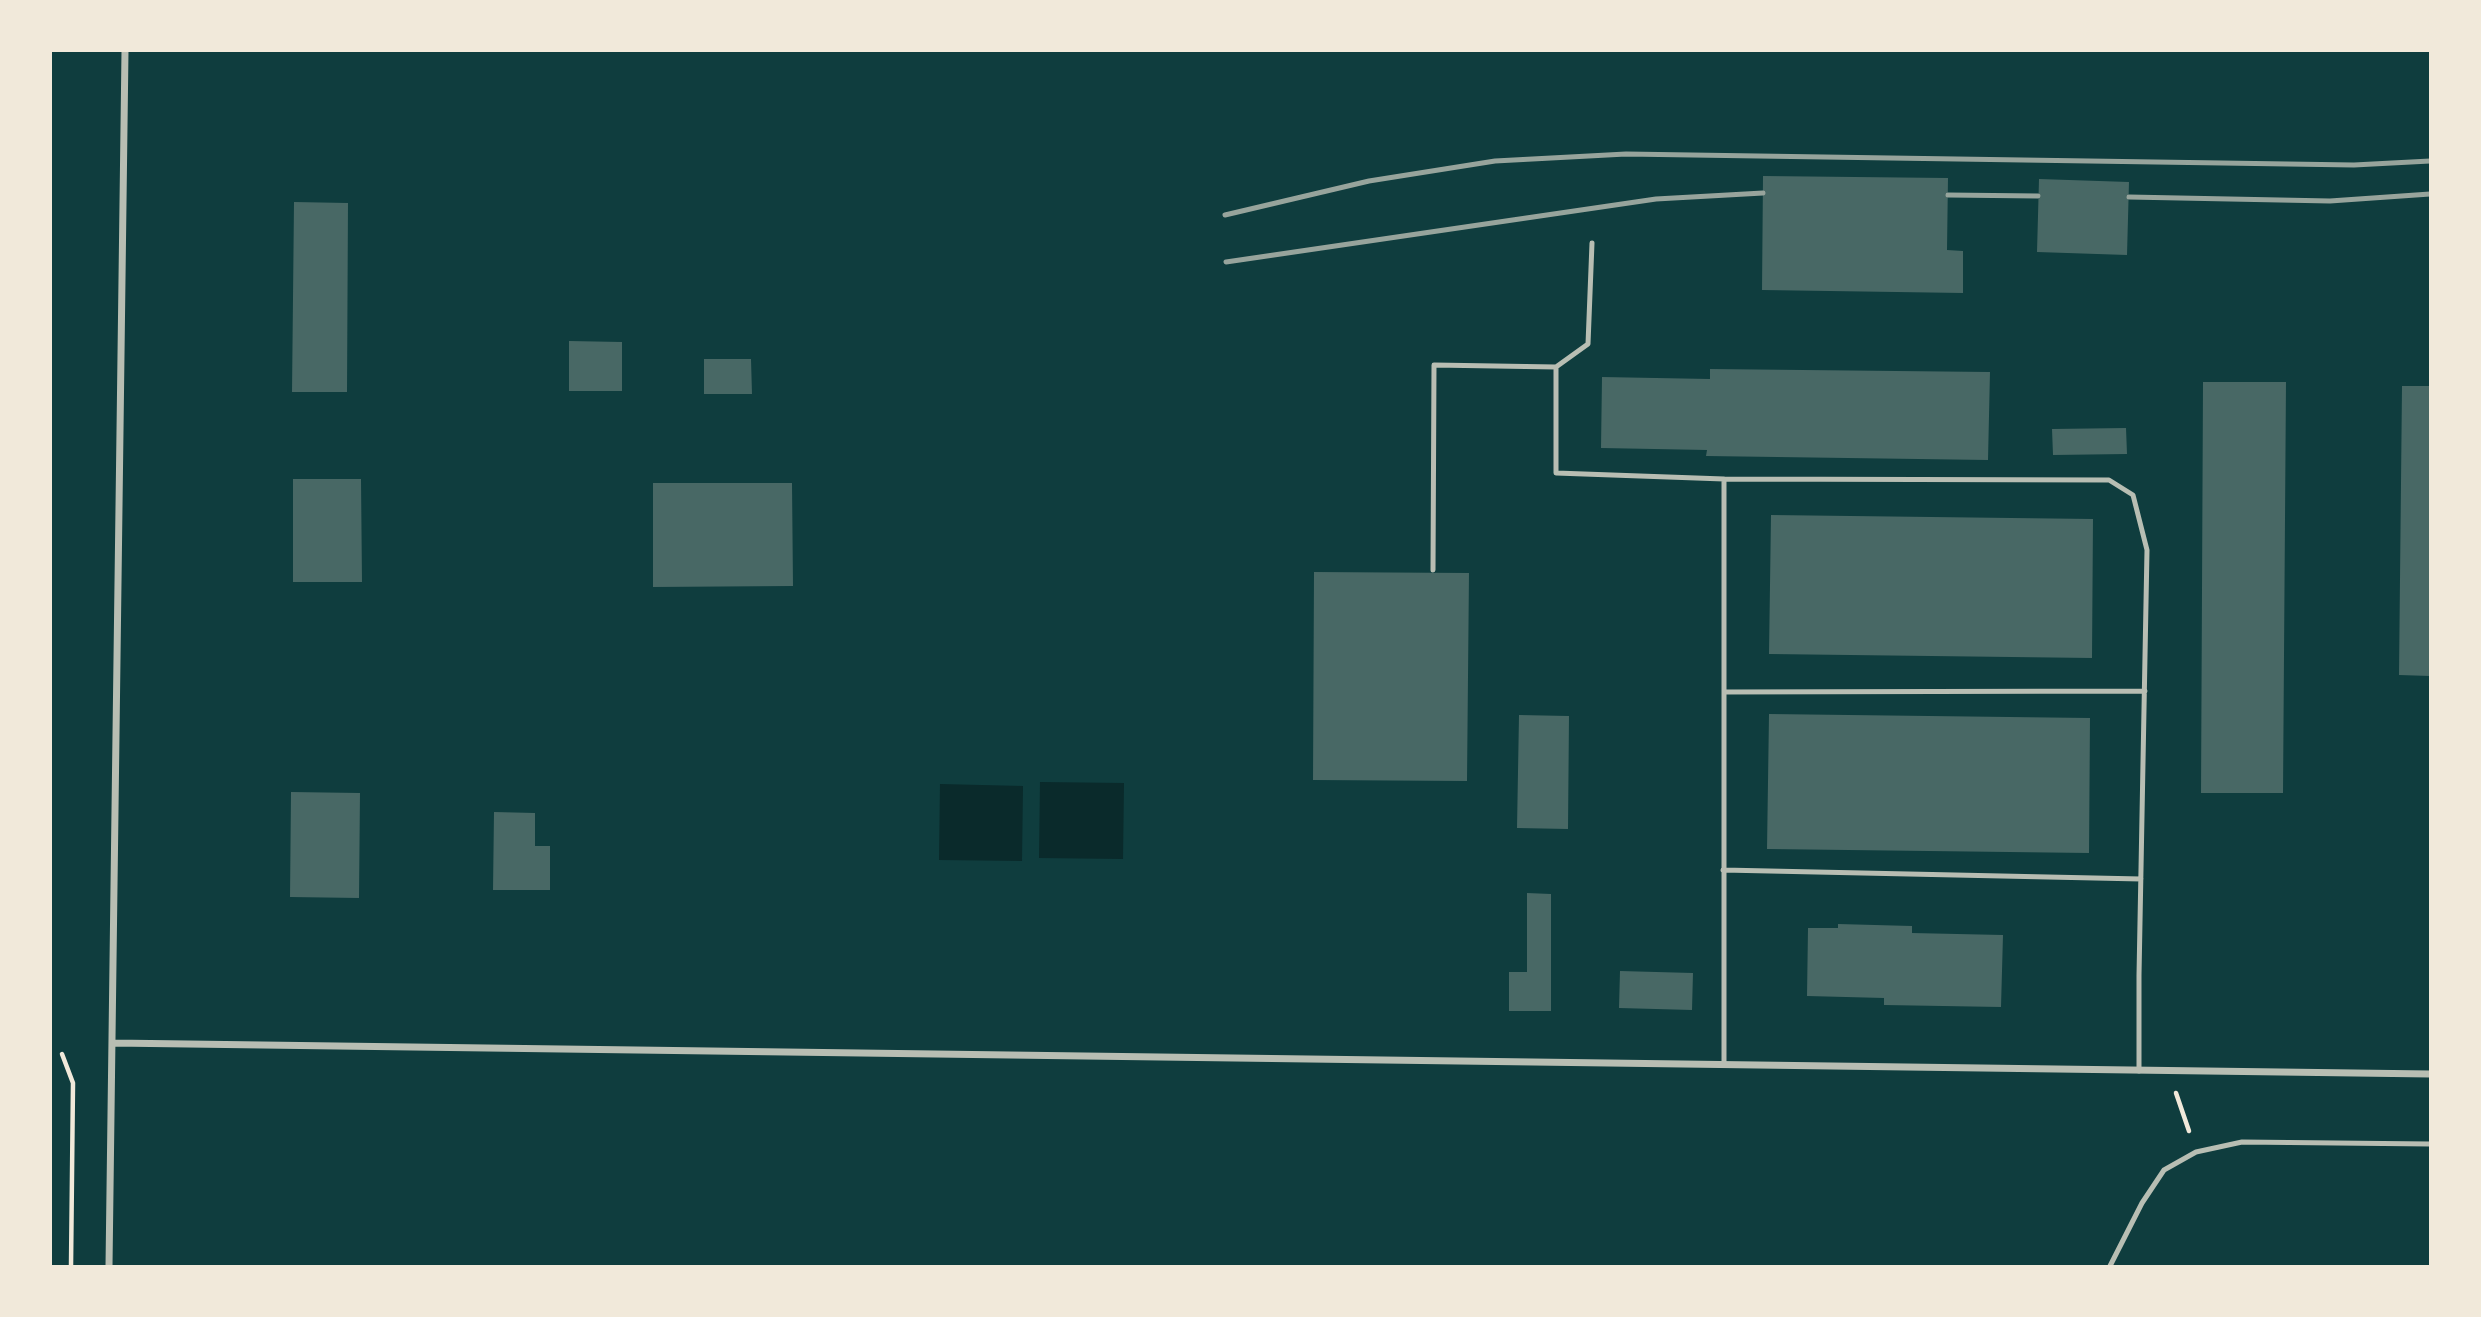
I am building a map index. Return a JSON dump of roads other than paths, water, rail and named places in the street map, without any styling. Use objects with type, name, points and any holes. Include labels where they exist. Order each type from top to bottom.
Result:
[{"type":"street","points":[[109,1266],[125,51]]},
{"type":"street","points":[[113,1043],[2430,1074]]},
{"type":"lane","points":[[1433,570],[1434,365],[1556,367],[1588,344],[1592,243]]},
{"type":"lane","points":[[1556,367],[1556,473],[1724,479],[2109,480],[2133,495],[2147,550],[2140,1071]]},
{"type":"lane","points":[[1724,479],[1724,1063]]},
{"type":"lane","points":[[1724,692],[2145,691]]},
{"type":"lane","points":[[1723,870],[2141,879]]},
{"type":"lane","points":[[2110,1266],[2141,1203],[2164,1170],[2196,1152],[2242,1142],[2430,1144]]},
{"type":"water","points":[[1040,782],[1124,783],[1123,859],[1039,858]]},
{"type":"water","points":[[940,784],[1023,786],[1022,861],[939,860]]},
{"type":"railway","points":[[1225,215],[1369,181],[1495,161],[1626,154],[2354,165],[2430,161]]},
{"type":"railway","points":[[1226,262],[1656,199],[1763,193]]},
{"type":"railway","points":[[2129,197],[2330,201],[2430,194]]},
{"type":"railway","points":[[1948,195],[2038,196]]}]
